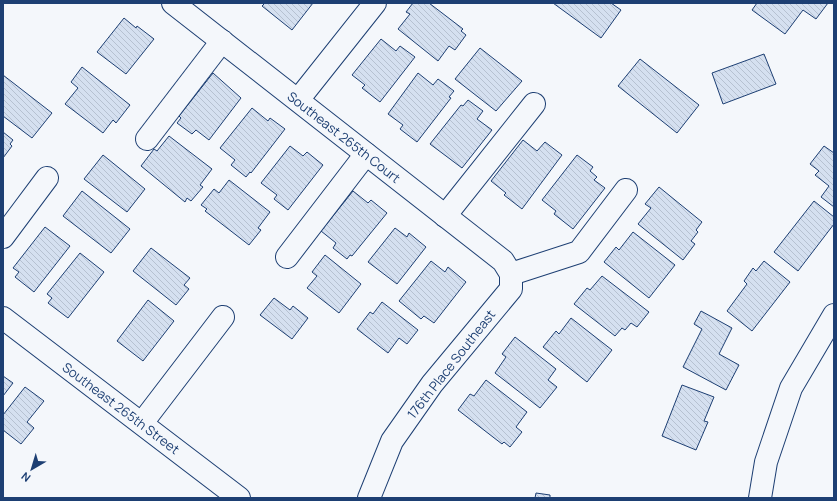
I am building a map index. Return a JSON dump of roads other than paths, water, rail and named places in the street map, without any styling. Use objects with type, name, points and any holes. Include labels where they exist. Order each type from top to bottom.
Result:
[{"type":"street","name":"Southeast 265th Court","points":[[173,3],[503,261],[511,274]]},
{"type":"street","points":[[298,100],[375,3]]},
{"type":"street","points":[[147,139],[222,41]]},
{"type":"street","points":[[445,216],[534,104]]},
{"type":"street","points":[[287,257],[366,154]]},
{"type":"street","points":[[3,236],[47,178]]},
{"type":"street","points":[[511,274],[579,252],[626,190]]},
{"type":"street","name":"176th Place Southeast","points":[[369,498],[392,440],[432,384],[511,289],[511,274]]},
{"type":"street","points":[[760,498],[766,462],[791,388],[834,315]]},
{"type":"street","points":[[142,423],[223,317]]},
{"type":"street","name":"Southeast 265th Street","points":[[3,318],[239,498]]}]
